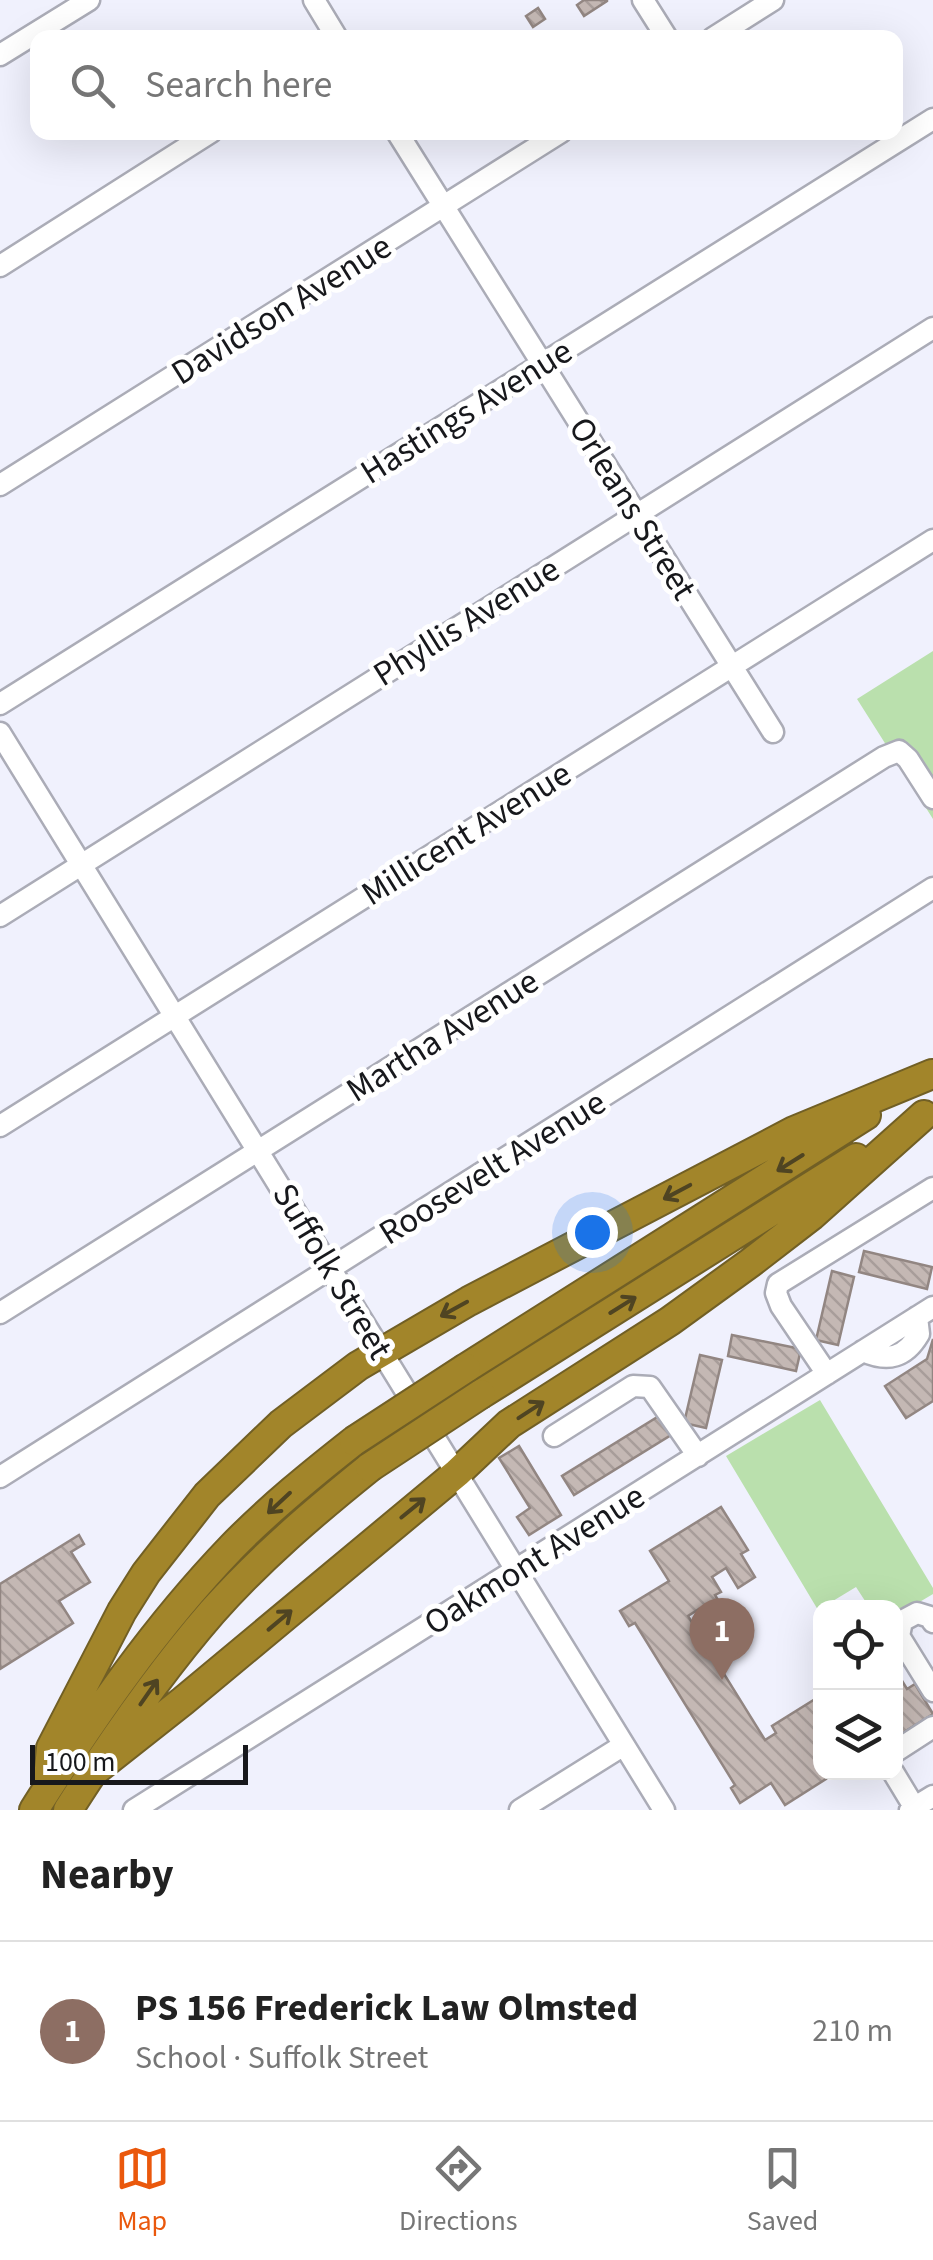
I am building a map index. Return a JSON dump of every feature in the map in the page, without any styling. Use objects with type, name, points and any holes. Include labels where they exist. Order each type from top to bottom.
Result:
[{"type":"highway","points":[[40,1800],[130,1598],[207,1494],[281,1424],[339,1380],[469,1301],[794,1131],[933,1074]]},
{"type":"highway","points":[[59,1753],[178,1606],[234,1545],[354,1441],[933,1074]]},
{"type":"highway","points":[[81,1790],[168,1666],[212,1612],[298,1526],[370,1467],[928,1112]]},
{"type":"highway","points":[[81,1790],[509,1424],[670,1321],[750,1264],[811,1216],[928,1112]]},
{"type":"street","points":[[40,30],[89,0]]},
{"type":"street","points":[[314,0],[332,30]]},
{"type":"street","points":[[643,0],[662,30]]},
{"type":"street","points":[[725,30],[773,0]]},
{"type":"street","points":[[0,55],[30,36]]},
{"type":"street","name":"Hastings Avenue","points":[[903,138],[933,119]]},
{"type":"street","points":[[0,266],[198,140]]},
{"type":"street","name":"Orleans Street","points":[[402,140],[773,732]]},
{"type":"street","name":"Davidson Avenue","points":[[0,485],[548,140]]},
{"type":"street","name":"Hastings Avenue","points":[[0,704],[899,140]]},
{"type":"street","name":"Phyllis Avenue","points":[[0,916],[933,328]]},
{"type":"street","name":"Millicent Avenue","points":[[0,1126],[933,540]]},
{"type":"street","name":"Suffolk Street","points":[[0,733],[664,1810]]},
{"type":"street","name":"Martha Avenue","points":[[0,1313],[884,757],[899,752],[908,759],[933,798]]},
{"type":"street","name":"Roosevelt Avenue","points":[[0,1477],[933,888]]},
{"type":"street","points":[[828,1374],[781,1306],[776,1293],[778,1284],[933,1188]]},
{"type":"street","name":"Oakmont Avenue","points":[[134,1810],[925,1312]]},
{"type":"street","points":[[554,1436],[633,1386],[650,1387],[698,1456]]},
{"type":"street","points":[[933,1622],[930,1617],[916,1613],[902,1622],[899,1636],[933,1691]]},
{"type":"street","points":[[903,1746],[933,1727]]},
{"type":"street","points":[[520,1810],[624,1745]]},
{"type":"street","points":[[897,1780],[913,1809],[933,1796]]},
{"type":"green space","points":[[933,651],[933,819],[857,699]]},
{"type":"green space","points":[[820,1400],[933,1588],[933,1594],[903,1612],[903,1600],[864,1600],[856,1587],[835,1600],[813,1602],[726,1456]]},
{"type":"building","points":[[584,0],[607,1],[584,16],[577,5]]},
{"type":"building","points":[[538,8],[545,19],[533,27],[526,16]]},
{"type":"building","points":[[864,1251],[932,1267],[927,1289],[859,1272]]},
{"type":"building","points":[[832,1271],[854,1277],[838,1345],[816,1340]]},
{"type":"building","points":[[732,1335],[801,1349],[796,1371],[728,1356]]},
{"type":"building","points":[[933,1339],[933,1401],[906,1418],[885,1386],[927,1359]]},
{"type":"building","points":[[700,1355],[722,1360],[706,1428],[684,1423]]},
{"type":"building","points":[[659,1416],[671,1435],[574,1495],[562,1476]]},
{"type":"building","points":[[519,1446],[561,1515],[529,1535],[517,1517],[530,1508],[499,1458]]},
{"type":"building","points":[[721,1507],[748,1550],[741,1554],[755,1577],[738,1588],[726,1568],[712,1577],[721,1592],[715,1595],[721,1605],[704,1616],[699,1609],[688,1616],[765,1740],[776,1733],[772,1726],[813,1700],[813,1780],[824,1780],[785,1805],[771,1783],[740,1803],[731,1788],[735,1785],[635,1623],[629,1626],[620,1611],[669,1581],[650,1551]]},
{"type":"building","points":[[79,1535],[84,1544],[71,1552],[90,1582],[59,1601],[73,1623],[0,1669],[0,1584]]},
{"type":"building","points":[[903,1682],[907,1689],[915,1684],[933,1714],[903,1733]]},
{"type":"place","name":"PS 156 Frederick Law Olmsted","points":[[722,1680]]}]
